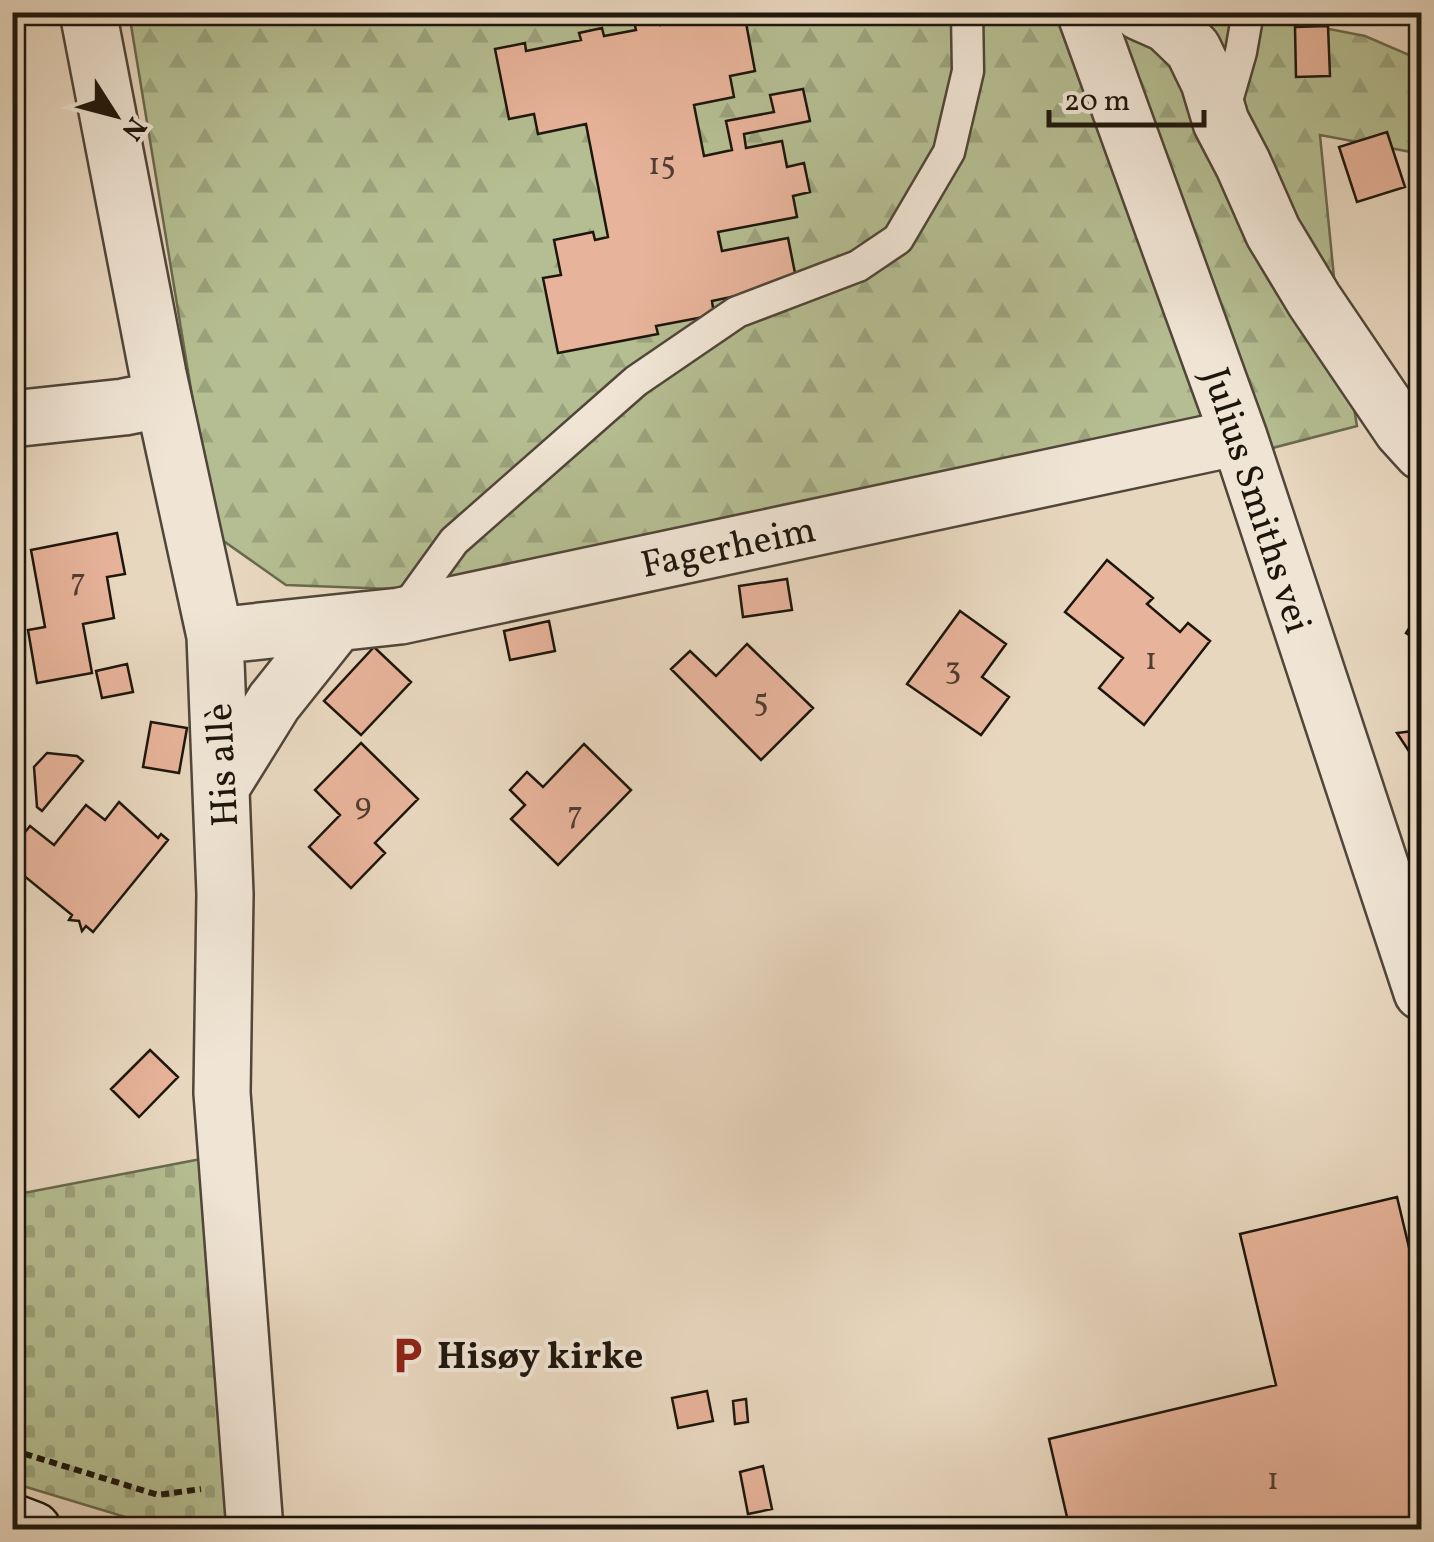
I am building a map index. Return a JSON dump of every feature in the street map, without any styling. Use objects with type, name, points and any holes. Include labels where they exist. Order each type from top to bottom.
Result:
[{"type":"street","name":"His allè","points":[[88,12],[163,399],[214,636],[225,894],[222,1093],[253,1506]]},
{"type":"street","name":"Julius Smiths vei","points":[[1084,12],[1239,437],[1422,992]]},
{"type":"street","points":[[1140,12],[1168,24],[1193,49],[1209,82],[1220,122],[1244,164],[1273,232],[1402,430],[1422,452]]},
{"type":"street","points":[[12,419],[163,399]]},
{"type":"street","name":"Fagerheim","points":[[214,636],[400,616],[1239,437]]},
{"type":"street","points":[[223,784],[274,702],[337,623]]},
{"type":"street","points":[[12,1522],[33,1530]]},
{"type":"lane","points":[[400,616],[454,541],[636,381],[737,312],[858,266],[898,239],[949,152],[968,71],[967,12]]},
{"type":"lane","points":[[1220,122],[1241,52],[1248,12]]},
{"type":"path","points":[[12,1450],[158,1495],[253,1506]]},
{"type":"green space","points":[[129,13],[1247,13],[1365,36],[1421,60],[1421,158],[1411,152],[1320,135],[1337,308],[1357,426],[1134,484],[522,594],[286,585],[215,535]]},
{"type":"green space","points":[[201,1159],[235,1529],[165,1529],[13,1483],[13,1195]]},
{"type":"building","points":[[713,12],[744,12],[755,71],[730,76],[734,97],[694,105],[704,156],[732,150],[726,121],[774,112],[770,95],[803,89],[810,121],[744,134],[746,148],[782,141],[787,167],[804,163],[810,192],[793,196],[797,217],[718,232],[722,251],[788,238],[797,283],[712,301],[714,315],[656,326],[658,334],[558,353],[543,278],[561,275],[554,240],[593,232],[595,240],[608,237],[586,124],[538,134],[534,114],[509,119],[495,49],[525,43],[526,51],[581,40],[579,33],[602,28],[604,36],[636,30],[634,22],[658,17],[660,25]]},
{"type":"building","points":[[1328,26],[1330,76],[1296,77],[1295,27]]},
{"type":"building","points":[[1387,132],[1405,187],[1357,202],[1339,147]]},
{"type":"building","points":[[117,533],[125,574],[107,577],[114,618],[83,624],[92,673],[37,683],[28,630],[45,627],[31,550]]},
{"type":"building","points":[[1107,560],[1153,598],[1147,604],[1180,632],[1188,623],[1210,641],[1144,725],[1099,688],[1123,658],[1065,612]]},
{"type":"building","points":[[787,579],[792,610],[743,617],[739,586]]},
{"type":"building","points":[[1422,608],[1422,643],[1406,633]]},
{"type":"building","points":[[960,611],[1006,644],[982,677],[1009,697],[981,735],[907,684]]},
{"type":"building","points":[[549,621],[555,651],[510,660],[504,631]]},
{"type":"building","points":[[747,644],[813,708],[761,760],[671,669],[690,651],[716,676]]},
{"type":"building","points":[[374,647],[411,682],[361,735],[324,701]]},
{"type":"building","points":[[127,664],[133,692],[102,698],[96,671]]},
{"type":"building","points":[[151,722],[187,728],[179,773],[143,767]]},
{"type":"building","points":[[1422,730],[1422,771],[1397,733]]},
{"type":"building","points":[[361,743],[418,799],[375,843],[385,853],[351,888],[309,847],[340,815],[315,790]]},
{"type":"building","points":[[584,744],[631,790],[558,865],[511,819],[525,805],[510,790],[527,772],[543,787]]},
{"type":"building","points":[[47,753],[77,756],[83,761],[42,811],[37,807],[34,767]]},
{"type":"building","points":[[119,802],[158,838],[161,834],[168,840],[93,932],[86,926],[82,931],[79,921],[69,920],[72,915],[12,866],[12,848],[30,826],[54,845],[86,805],[105,820]]},
{"type":"building","points":[[150,1050],[178,1077],[139,1117],[111,1089]]},
{"type":"building","points":[[1397,1197],[1422,1302],[1422,1514],[1355,1530],[1070,1530],[1049,1439],[1276,1385],[1240,1234]]},
{"type":"building","points":[[707,1391],[713,1421],[678,1428],[672,1398]]},
{"type":"building","points":[[746,1399],[748,1422],[735,1424],[733,1401]]},
{"type":"building","points":[[763,1466],[772,1509],[748,1514],[740,1472]]},
{"type":"place","name":"Hisøy kirke","points":[[407,1355]]}]
